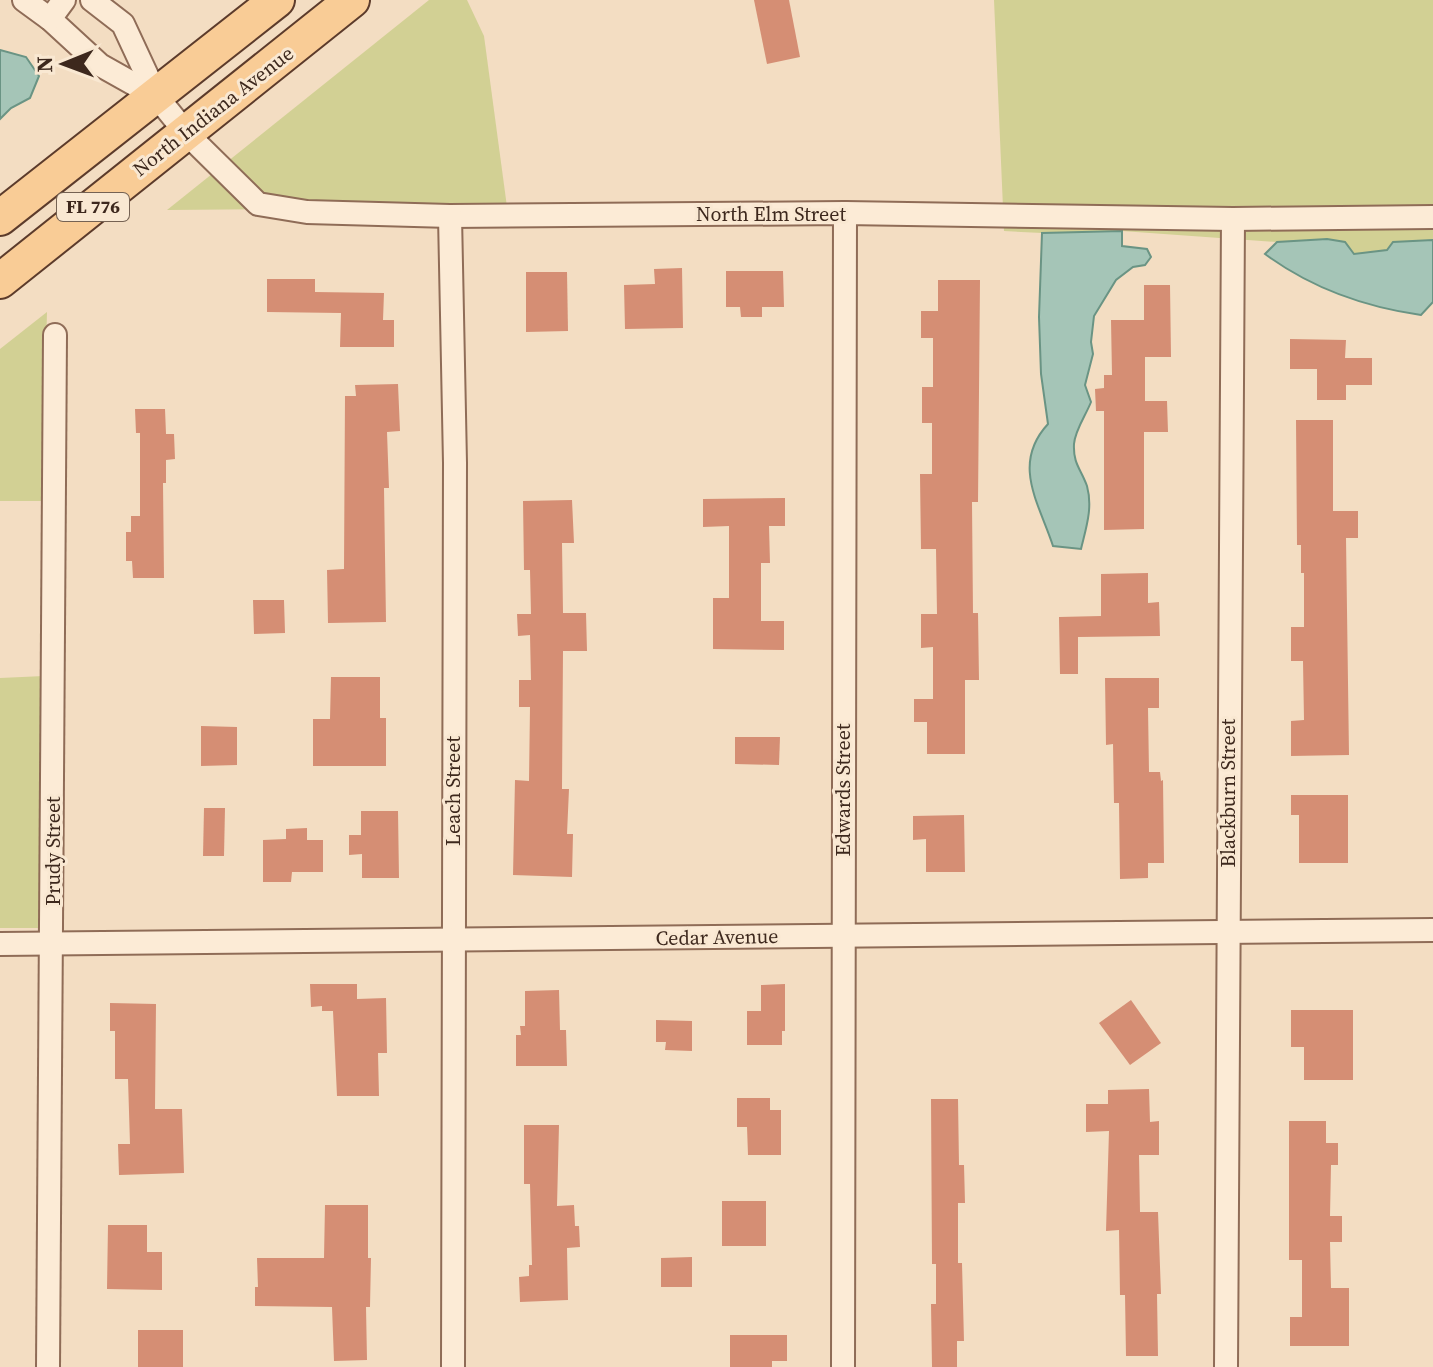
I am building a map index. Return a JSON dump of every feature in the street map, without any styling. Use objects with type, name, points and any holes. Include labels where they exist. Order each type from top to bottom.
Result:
[{"type":"main road","name":"FL 776","points":[[0,218],[277,0]]},
{"type":"main road","name":"North Indiana Avenue","points":[[0,281],[352,0]]},
{"type":"street","points":[[24,0],[50,19],[100,65],[157,97]]},
{"type":"street","points":[[50,19],[64,0]]},
{"type":"street","points":[[92,0],[123,24],[157,97]]},
{"type":"street","name":"North Elm Street","points":[[157,97],[187,134],[258,204],[307,212],[450,216],[845,213],[1233,219],[1433,217]]},
{"type":"street","name":"Edwards Street","points":[[843,1367],[845,213]]},
{"type":"street","name":"Leach Street","points":[[450,216],[455,463],[453,1367]]},
{"type":"street","name":"Blackburn Street","points":[[1226,1367],[1233,219]]},
{"type":"street","name":"Prudy Street","points":[[48,1367],[55,335]]},
{"type":"street","name":"Cedar Avenue","points":[[0,944],[1433,930]]},
{"type":"shaded area","points":[[429,0],[467,0],[484,36],[507,207],[167,210]]},
{"type":"shaded area","points":[[994,0],[1433,0],[1433,240],[1393,242],[1387,250],[1354,254],[1345,242],[1327,239],[1277,242],[1122,231],[1004,231]]},
{"type":"shaded area","points":[[0,50],[26,57],[39,76],[30,98],[11,108],[0,119]]},
{"type":"shaded area","points":[[1122,231],[1122,246],[1147,249],[1151,257],[1145,265],[1133,267],[1116,280],[1094,316],[1093,354],[1085,385],[1091,402],[1074,444],[1076,462],[1089,494],[1088,518],[1081,549],[1053,546],[1031,484],[1030,469],[1031,454],[1037,439],[1048,424],[1041,374],[1039,317],[1042,233]]},
{"type":"shaded area","points":[[1327,239],[1345,242],[1354,254],[1387,250],[1393,242],[1433,240],[1433,302],[1421,315],[1379,307],[1320,286],[1265,254],[1277,242]]},
{"type":"shaded area","points":[[47,312],[42,501],[0,501],[0,349]]},
{"type":"shaded area","points":[[44,676],[51,928],[0,928],[0,678]]},
{"type":"building","points":[[754,0],[789,0],[800,57],[767,64]]},
{"type":"building","points":[[682,268],[683,328],[625,329],[624,285],[655,284],[654,269]]},
{"type":"building","points":[[726,271],[783,271],[784,307],[762,307],[762,317],[741,317],[740,307],[726,307]]},
{"type":"building","points":[[526,272],[567,272],[568,331],[526,332]]},
{"type":"building","points":[[267,279],[315,279],[315,292],[384,293],[383,320],[394,320],[394,347],[340,347],[341,313],[267,312]]},
{"type":"building","points":[[938,280],[980,280],[978,502],[972,502],[973,613],[978,613],[979,680],[965,680],[965,754],[927,754],[927,722],[914,722],[914,699],[933,699],[933,647],[921,648],[921,614],[937,614],[936,549],[921,549],[920,474],[932,474],[932,423],[922,423],[922,387],[933,387],[933,338],[921,338],[921,311],[938,311]]},
{"type":"building","points":[[1144,285],[1170,285],[1171,357],[1145,357],[1145,401],[1167,401],[1168,432],[1144,432],[1144,529],[1104,530],[1104,411],[1096,411],[1095,389],[1104,388],[1104,375],[1112,375],[1111,320],[1144,320]]},
{"type":"building","points":[[1290,339],[1346,340],[1345,358],[1372,358],[1372,385],[1346,385],[1346,400],[1317,400],[1317,369],[1290,369]]},
{"type":"building","points":[[398,384],[400,431],[387,432],[389,488],[384,488],[386,622],[328,623],[327,570],[344,569],[345,396],[356,396],[355,385]]},
{"type":"building","points":[[135,409],[165,409],[166,434],[174,434],[175,459],[166,460],[166,483],[163,483],[164,578],[133,578],[132,561],[126,561],[126,532],[131,532],[131,516],[140,516],[140,433],[136,433]]},
{"type":"building","points":[[1296,420],[1333,420],[1333,511],[1358,511],[1358,538],[1346,538],[1349,755],[1291,756],[1291,721],[1304,720],[1303,661],[1291,661],[1291,627],[1304,627],[1304,573],[1301,573],[1301,545],[1297,545]]},
{"type":"building","points":[[785,498],[785,526],[769,526],[770,563],[761,563],[761,621],[784,621],[784,650],[713,649],[713,598],[729,598],[729,526],[703,527],[703,499]]},
{"type":"building","points":[[572,500],[574,543],[562,543],[563,613],[586,613],[587,651],[563,651],[562,789],[569,789],[567,834],[573,834],[572,877],[513,875],[515,780],[529,781],[530,707],[519,707],[519,680],[531,680],[530,635],[518,636],[517,614],[531,614],[530,570],[524,570],[523,501]]},
{"type":"building","points":[[1148,573],[1148,603],[1159,602],[1160,636],[1078,637],[1078,674],[1060,674],[1059,617],[1101,616],[1101,574]]},
{"type":"building","points":[[253,600],[284,600],[285,633],[254,634]]},
{"type":"building","points":[[331,677],[380,677],[380,718],[386,718],[386,766],[313,766],[313,719],[330,719]]},
{"type":"building","points":[[1105,678],[1159,678],[1159,708],[1148,708],[1149,772],[1160,772],[1163,780],[1164,863],[1148,863],[1148,878],[1120,879],[1119,803],[1114,803],[1113,744],[1106,745]]},
{"type":"building","points":[[201,726],[237,727],[237,765],[201,766]]},
{"type":"building","points":[[735,737],[780,737],[779,765],[735,764]]},
{"type":"building","points":[[1291,795],[1348,795],[1348,863],[1299,863],[1299,815],[1291,815]]},
{"type":"building","points":[[204,808],[225,808],[224,856],[203,856]]},
{"type":"building","points":[[361,811],[398,811],[399,878],[362,878],[362,854],[349,855],[349,835],[361,835]]},
{"type":"building","points":[[964,815],[965,872],[926,872],[926,839],[913,840],[913,816]]},
{"type":"building","points":[[307,828],[307,840],[323,840],[323,872],[292,872],[291,882],[263,882],[263,840],[286,839],[286,829]]},
{"type":"building","points":[[310,984],[357,984],[357,999],[386,998],[387,1053],[378,1053],[379,1096],[337,1096],[333,1011],[322,1011],[322,1006],[311,1007]]},
{"type":"building","points":[[785,984],[782,1045],[747,1045],[747,1011],[761,1011],[761,985]]},
{"type":"building","points":[[559,990],[560,1030],[566,1030],[567,1066],[516,1066],[516,1035],[521,1035],[520,1026],[525,1026],[525,991]]},
{"type":"building","points":[[1131,1000],[1161,1043],[1130,1065],[1099,1023]]},
{"type":"building","points":[[110,1003],[156,1004],[155,1109],[182,1109],[184,1173],[119,1175],[118,1144],[130,1144],[128,1079],[115,1079],[115,1031],[110,1031]]},
{"type":"building","points":[[1291,1010],[1353,1010],[1353,1080],[1304,1080],[1304,1047],[1291,1047]]},
{"type":"building","points":[[656,1020],[692,1021],[692,1051],[665,1050],[666,1042],[656,1042]]},
{"type":"building","points":[[1149,1089],[1150,1122],[1159,1121],[1159,1155],[1139,1155],[1140,1212],[1158,1212],[1161,1294],[1157,1294],[1158,1356],[1126,1356],[1125,1295],[1120,1295],[1119,1230],[1106,1231],[1109,1131],[1086,1132],[1086,1104],[1108,1104],[1108,1090]]},
{"type":"building","points":[[737,1098],[770,1098],[770,1110],[781,1110],[781,1155],[748,1155],[747,1127],[737,1127]]},
{"type":"building","points":[[931,1099],[958,1099],[959,1165],[964,1165],[965,1203],[958,1203],[958,1263],[962,1263],[964,1341],[957,1341],[957,1367],[932,1367],[931,1304],[936,1304],[936,1264],[932,1264]]},
{"type":"building","points":[[1289,1121],[1326,1121],[1326,1143],[1338,1143],[1338,1165],[1331,1165],[1330,1216],[1342,1216],[1342,1242],[1330,1242],[1331,1288],[1349,1288],[1349,1346],[1290,1346],[1290,1317],[1302,1317],[1302,1260],[1289,1260]]},
{"type":"building","points":[[524,1125],[559,1125],[557,1206],[574,1205],[575,1226],[579,1226],[580,1247],[567,1248],[568,1300],[520,1302],[519,1277],[529,1276],[529,1265],[532,1265],[530,1184],[524,1184]]},
{"type":"building","points":[[722,1201],[766,1201],[766,1246],[722,1246]]},
{"type":"building","points":[[325,1205],[368,1205],[368,1258],[371,1258],[370,1307],[366,1307],[367,1360],[334,1361],[332,1307],[255,1306],[257,1258],[324,1258]]},
{"type":"building","points":[[108,1225],[147,1225],[147,1252],[162,1252],[162,1290],[107,1289]]},
{"type":"building","points":[[692,1257],[692,1287],[661,1287],[661,1258]]},
{"type":"building","points":[[138,1330],[183,1330],[183,1367],[138,1367]]},
{"type":"building","points":[[730,1335],[787,1335],[787,1361],[772,1361],[772,1367],[730,1367]]}]
